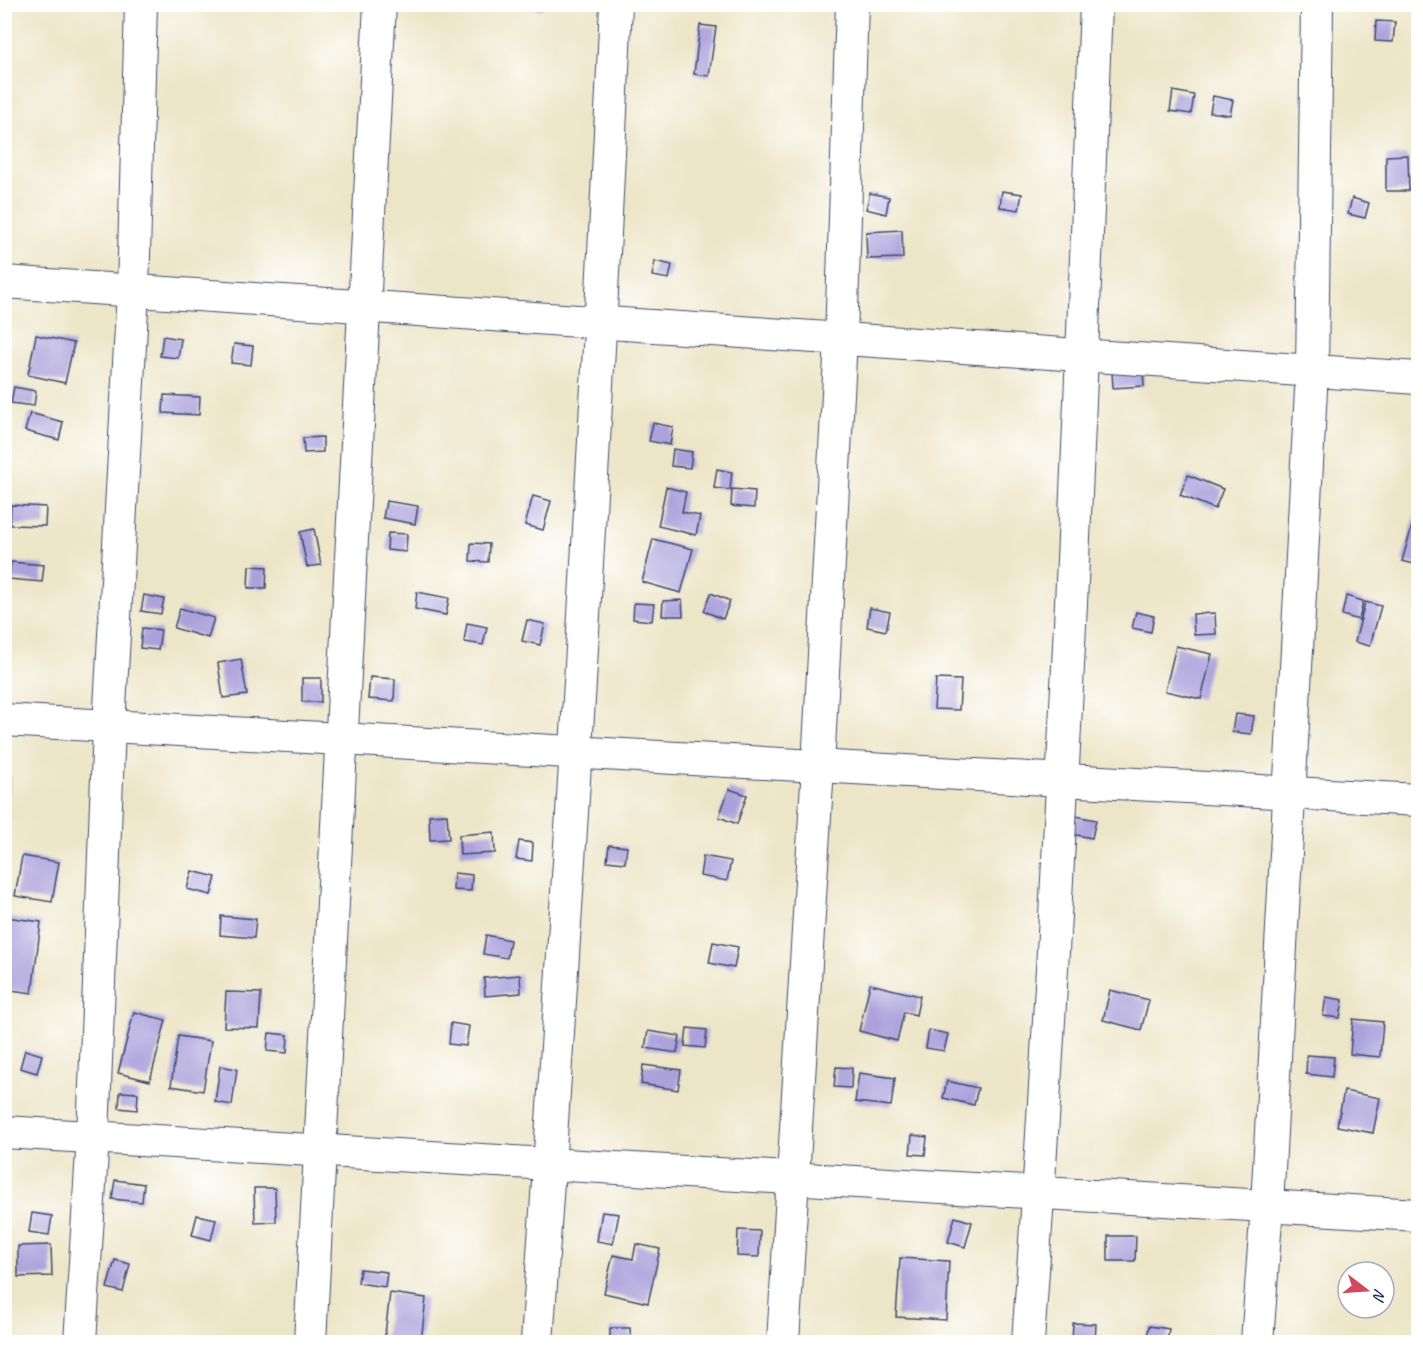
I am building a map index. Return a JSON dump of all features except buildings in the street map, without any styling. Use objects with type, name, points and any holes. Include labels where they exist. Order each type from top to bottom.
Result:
[{"type":"street","points":[[80,1342],[93,1137],[109,726],[133,291],[141,4]]},
{"type":"street","points":[[310,1342],[380,4]]},
{"type":"street","points":[[537,1342],[577,753],[602,323],[616,4]]},
{"type":"street","points":[[783,1342],[841,339],[852,4]]},
{"type":"street","points":[[1028,1342],[1063,780],[1096,4]]},
{"type":"street","points":[[1257,1342],[1268,1206],[1312,371],[1317,4]]},
{"type":"street","points":[[4,282],[1419,378]]},
{"type":"street","points":[[4,720],[1419,800]]},
{"type":"street","points":[[4,1132],[1419,1215]]}]
